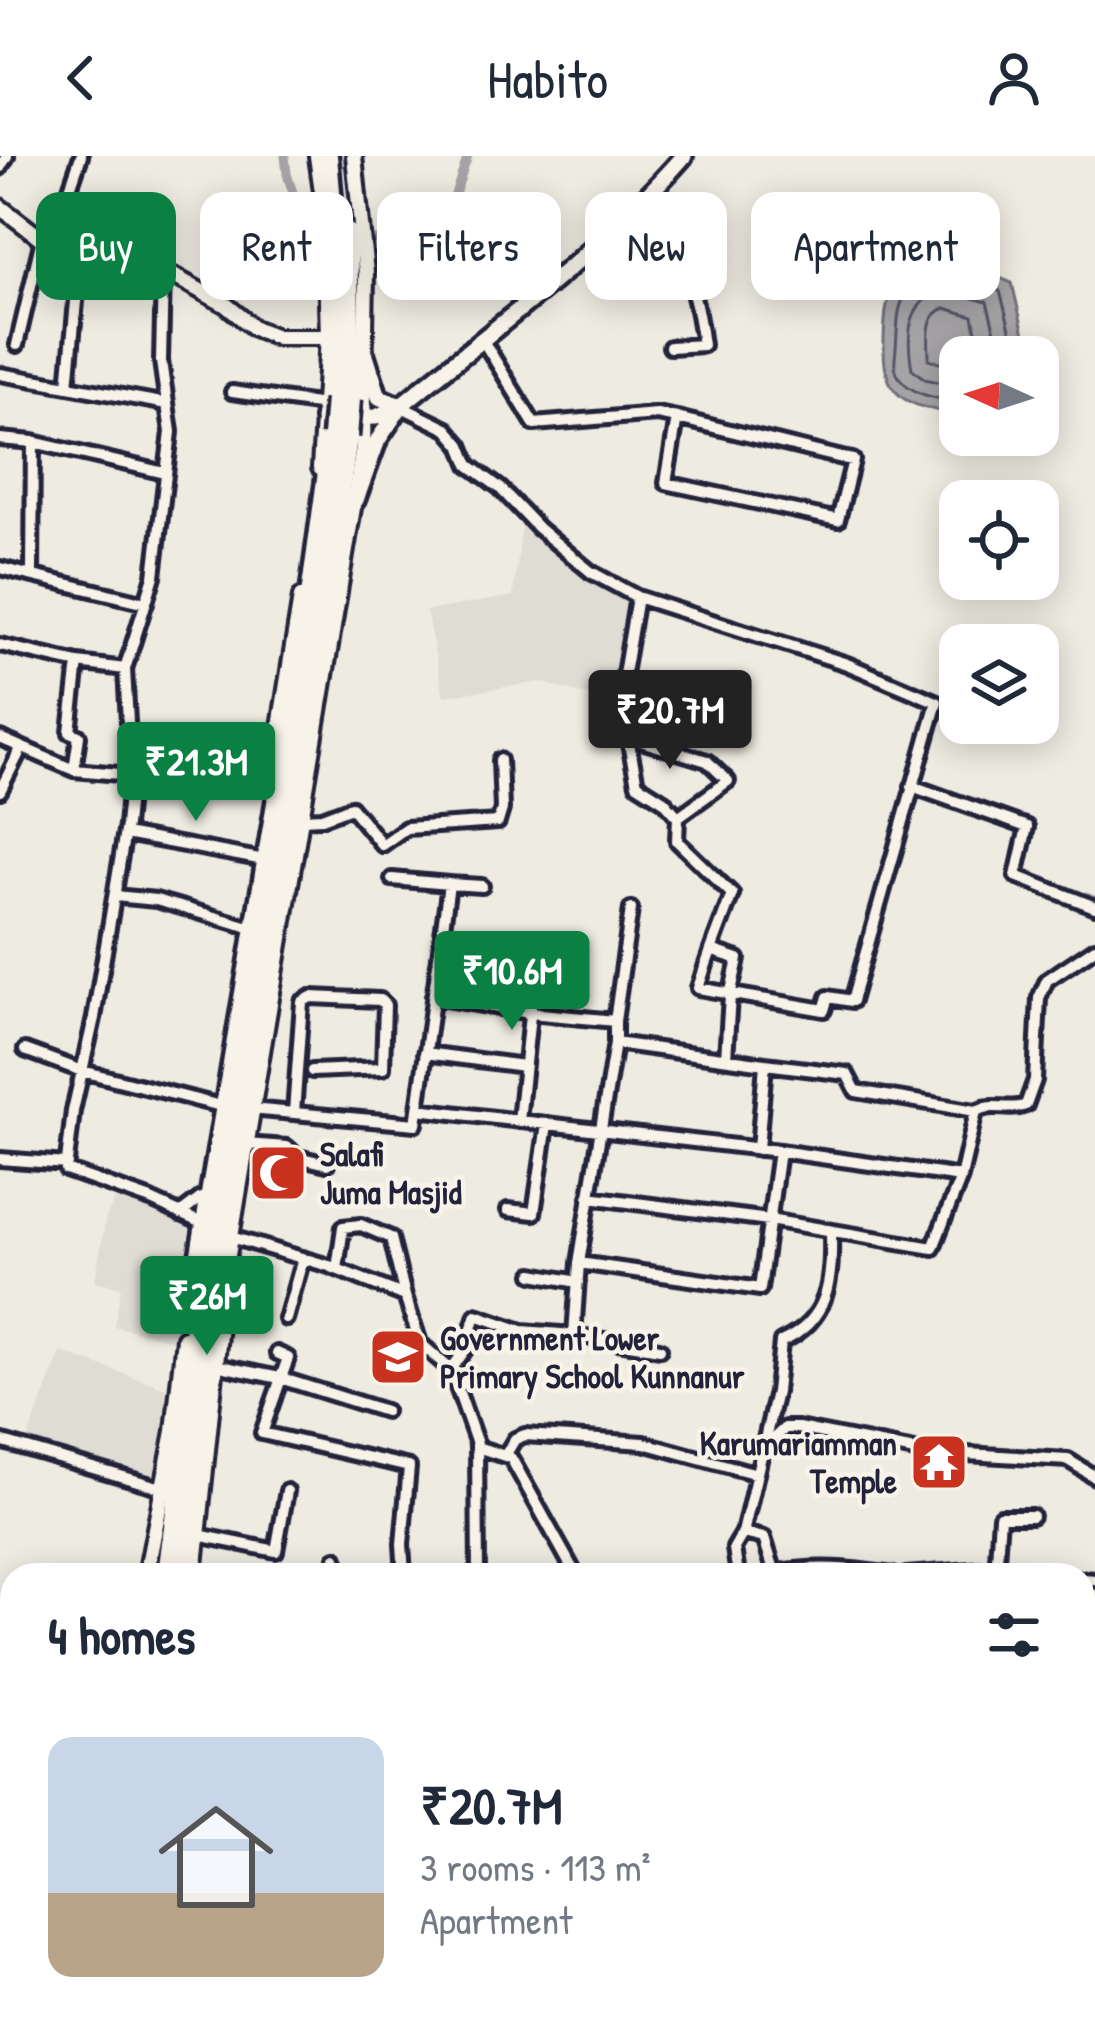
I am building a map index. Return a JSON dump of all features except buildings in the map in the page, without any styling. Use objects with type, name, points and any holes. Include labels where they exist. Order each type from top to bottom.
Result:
[{"type":"highway","points":[[167,1563],[169,1498],[184,1441],[200,1254],[306,625],[336,416],[338,270],[328,156]]},
{"type":"highway","points":[[184,1563],[217,1244],[315,660],[352,274],[342,156]]},
{"type":"main road","points":[[653,192],[684,156]]},
{"type":"main road","points":[[356,500],[378,440],[400,406],[585,254]]},
{"type":"main road","points":[[367,356],[379,397],[400,406]]},
{"type":"main road","points":[[336,416],[364,418],[400,406]]},
{"type":"street","points":[[0,168],[7,156]]},
{"type":"street","points":[[68,192],[81,156]]},
{"type":"street","points":[[150,1563],[169,1498],[197,1221],[317,499],[336,416],[317,156]]},
{"type":"street","points":[[195,1563],[215,1365],[250,1109],[356,500],[367,356],[366,273],[354,156]]},
{"type":"street","points":[[0,207],[36,234]]},
{"type":"street","points":[[17,345],[36,264]]},
{"type":"street","points":[[176,277],[226,305],[254,328],[277,337],[328,338]]},
{"type":"street","points":[[68,386],[76,300]]},
{"type":"street","points":[[162,300],[161,361],[171,432],[154,576],[124,669],[130,775],[125,834],[66,1171],[197,1221]]},
{"type":"street","points":[[670,347],[703,345],[696,300]]},
{"type":"street","points":[[482,339],[534,424],[657,413],[853,460],[838,520],[666,483],[677,418]]},
{"type":"street","points":[[0,374],[167,404]]},
{"type":"street","points":[[232,392],[336,416]]},
{"type":"street","points":[[400,406],[447,429],[469,465],[591,572],[637,597],[847,664],[937,702],[852,1001],[828,997],[824,1010],[698,988],[731,894],[677,841],[678,817],[664,801],[637,784],[620,698],[637,597]]},
{"type":"street","points":[[0,439],[33,442],[165,473]]},
{"type":"street","points":[[32,574],[33,442]]},
{"type":"street","points":[[0,568],[146,603]]},
{"type":"street","points":[[0,645],[124,669]]},
{"type":"street","points":[[74,770],[80,736],[70,732],[78,663]]},
{"type":"street","points":[[628,737],[707,760],[728,781],[678,817]]},
{"type":"street","points":[[0,738],[74,770],[130,775]]},
{"type":"street","points":[[0,791],[21,749]]},
{"type":"street","points":[[301,819],[322,818],[351,807],[382,845],[406,828],[498,822],[500,760]]},
{"type":"street","points":[[912,786],[1027,827],[1016,876],[1095,907]]},
{"type":"street","points":[[125,834],[259,859]]},
{"type":"street","points":[[392,879],[482,886]]},
{"type":"street","points":[[250,1109],[416,1124],[449,884]]},
{"type":"street","points":[[115,896],[156,900],[246,926]]},
{"type":"street","points":[[574,1335],[579,1262],[615,1043],[631,909]]},
{"type":"street","points":[[727,1058],[730,996],[738,959],[747,945]]},
{"type":"street","points":[[615,1043],[847,1074],[856,1091],[976,1111],[988,1105],[1016,1109],[1026,1105],[1035,1079],[1040,998],[1047,980],[1095,948]]},
{"type":"street","points":[[711,950],[738,959]]},
{"type":"street","points":[[519,1121],[535,967]]},
{"type":"street","points":[[294,1113],[302,1002],[310,997],[380,1000],[385,1005],[383,1068],[312,1071]]},
{"type":"street","points":[[434,997],[615,1021]]},
{"type":"street","points":[[25,1050],[82,1071],[217,1105]]},
{"type":"street","points":[[425,1053],[524,1066]]},
{"type":"street","points":[[758,1149],[765,1064]]},
{"type":"street","points":[[418,1109],[779,1151],[961,1178]]},
{"type":"street","points":[[589,1197],[769,1220],[933,1248],[961,1178],[976,1111]]},
{"type":"street","points":[[508,1210],[533,1213],[548,1124]]},
{"type":"street","points":[[245,1144],[287,1147],[298,1157],[327,1164]]},
{"type":"street","points":[[579,1262],[760,1289],[779,1151]]},
{"type":"street","points":[[0,1159],[67,1164]]},
{"type":"street","points":[[180,1214],[201,1198]]},
{"type":"street","points":[[337,1269],[343,1227],[361,1226],[391,1238],[421,1343],[451,1370],[477,1447],[478,1563]]},
{"type":"street","points":[[736,1563],[734,1548],[743,1533],[764,1449],[781,1342],[814,1321],[828,1290],[832,1231]]},
{"type":"street","points":[[231,1237],[337,1269],[405,1296]]},
{"type":"street","points":[[286,1319],[303,1258]]},
{"type":"street","points":[[533,1274],[578,1282]]},
{"type":"street","points":[[451,1370],[465,1350],[476,1315],[523,1331],[659,1349]]},
{"type":"street","points":[[277,1353],[287,1358],[262,1433],[409,1467],[403,1563]]},
{"type":"street","points":[[215,1365],[280,1378],[386,1412]]},
{"type":"street","points":[[764,1449],[775,1434],[798,1428],[915,1451],[1068,1460],[1095,1477]]},
{"type":"street","points":[[506,1454],[515,1439],[525,1435],[644,1443],[758,1474]]},
{"type":"street","points":[[0,1441],[169,1498]]},
{"type":"street","points":[[477,1447],[506,1454],[569,1563]]},
{"type":"street","points":[[198,1535],[276,1551],[286,1491]]},
{"type":"street","points":[[997,1563],[1000,1516],[1032,1516]]},
{"type":"street","points":[[743,1533],[764,1538],[772,1563]]},
{"type":"street","points":[[336,1558],[337,1563]]},
{"type":"shaded area","points":[[523,518],[571,563],[634,599],[616,697],[540,682],[444,696],[426,611],[513,596]]},
{"type":"shaded area","points":[[118,1195],[190,1225],[176,1341],[114,1326],[121,1287],[95,1281],[106,1217]]},
{"type":"shaded area","points":[[61,1352],[174,1391],[152,1480],[25,1446]]},
{"type":"water","points":[[1000,278],[1012,283],[1024,334],[939,336],[939,410],[909,402],[892,386],[884,359],[889,300],[1000,300]]},
{"type":"waterway","points":[[285,156],[293,192]]},
{"type":"waterway","points":[[371,240],[430,240],[452,203],[468,156]]},
{"type":"place","name":"Salafi Juma Masjid","points":[[278,1173]]},
{"type":"place","name":"Government Lower Primary School Kunnanur","points":[[398,1357]]},
{"type":"place","name":"Karumariamman Temple","points":[[939,1462]]}]
